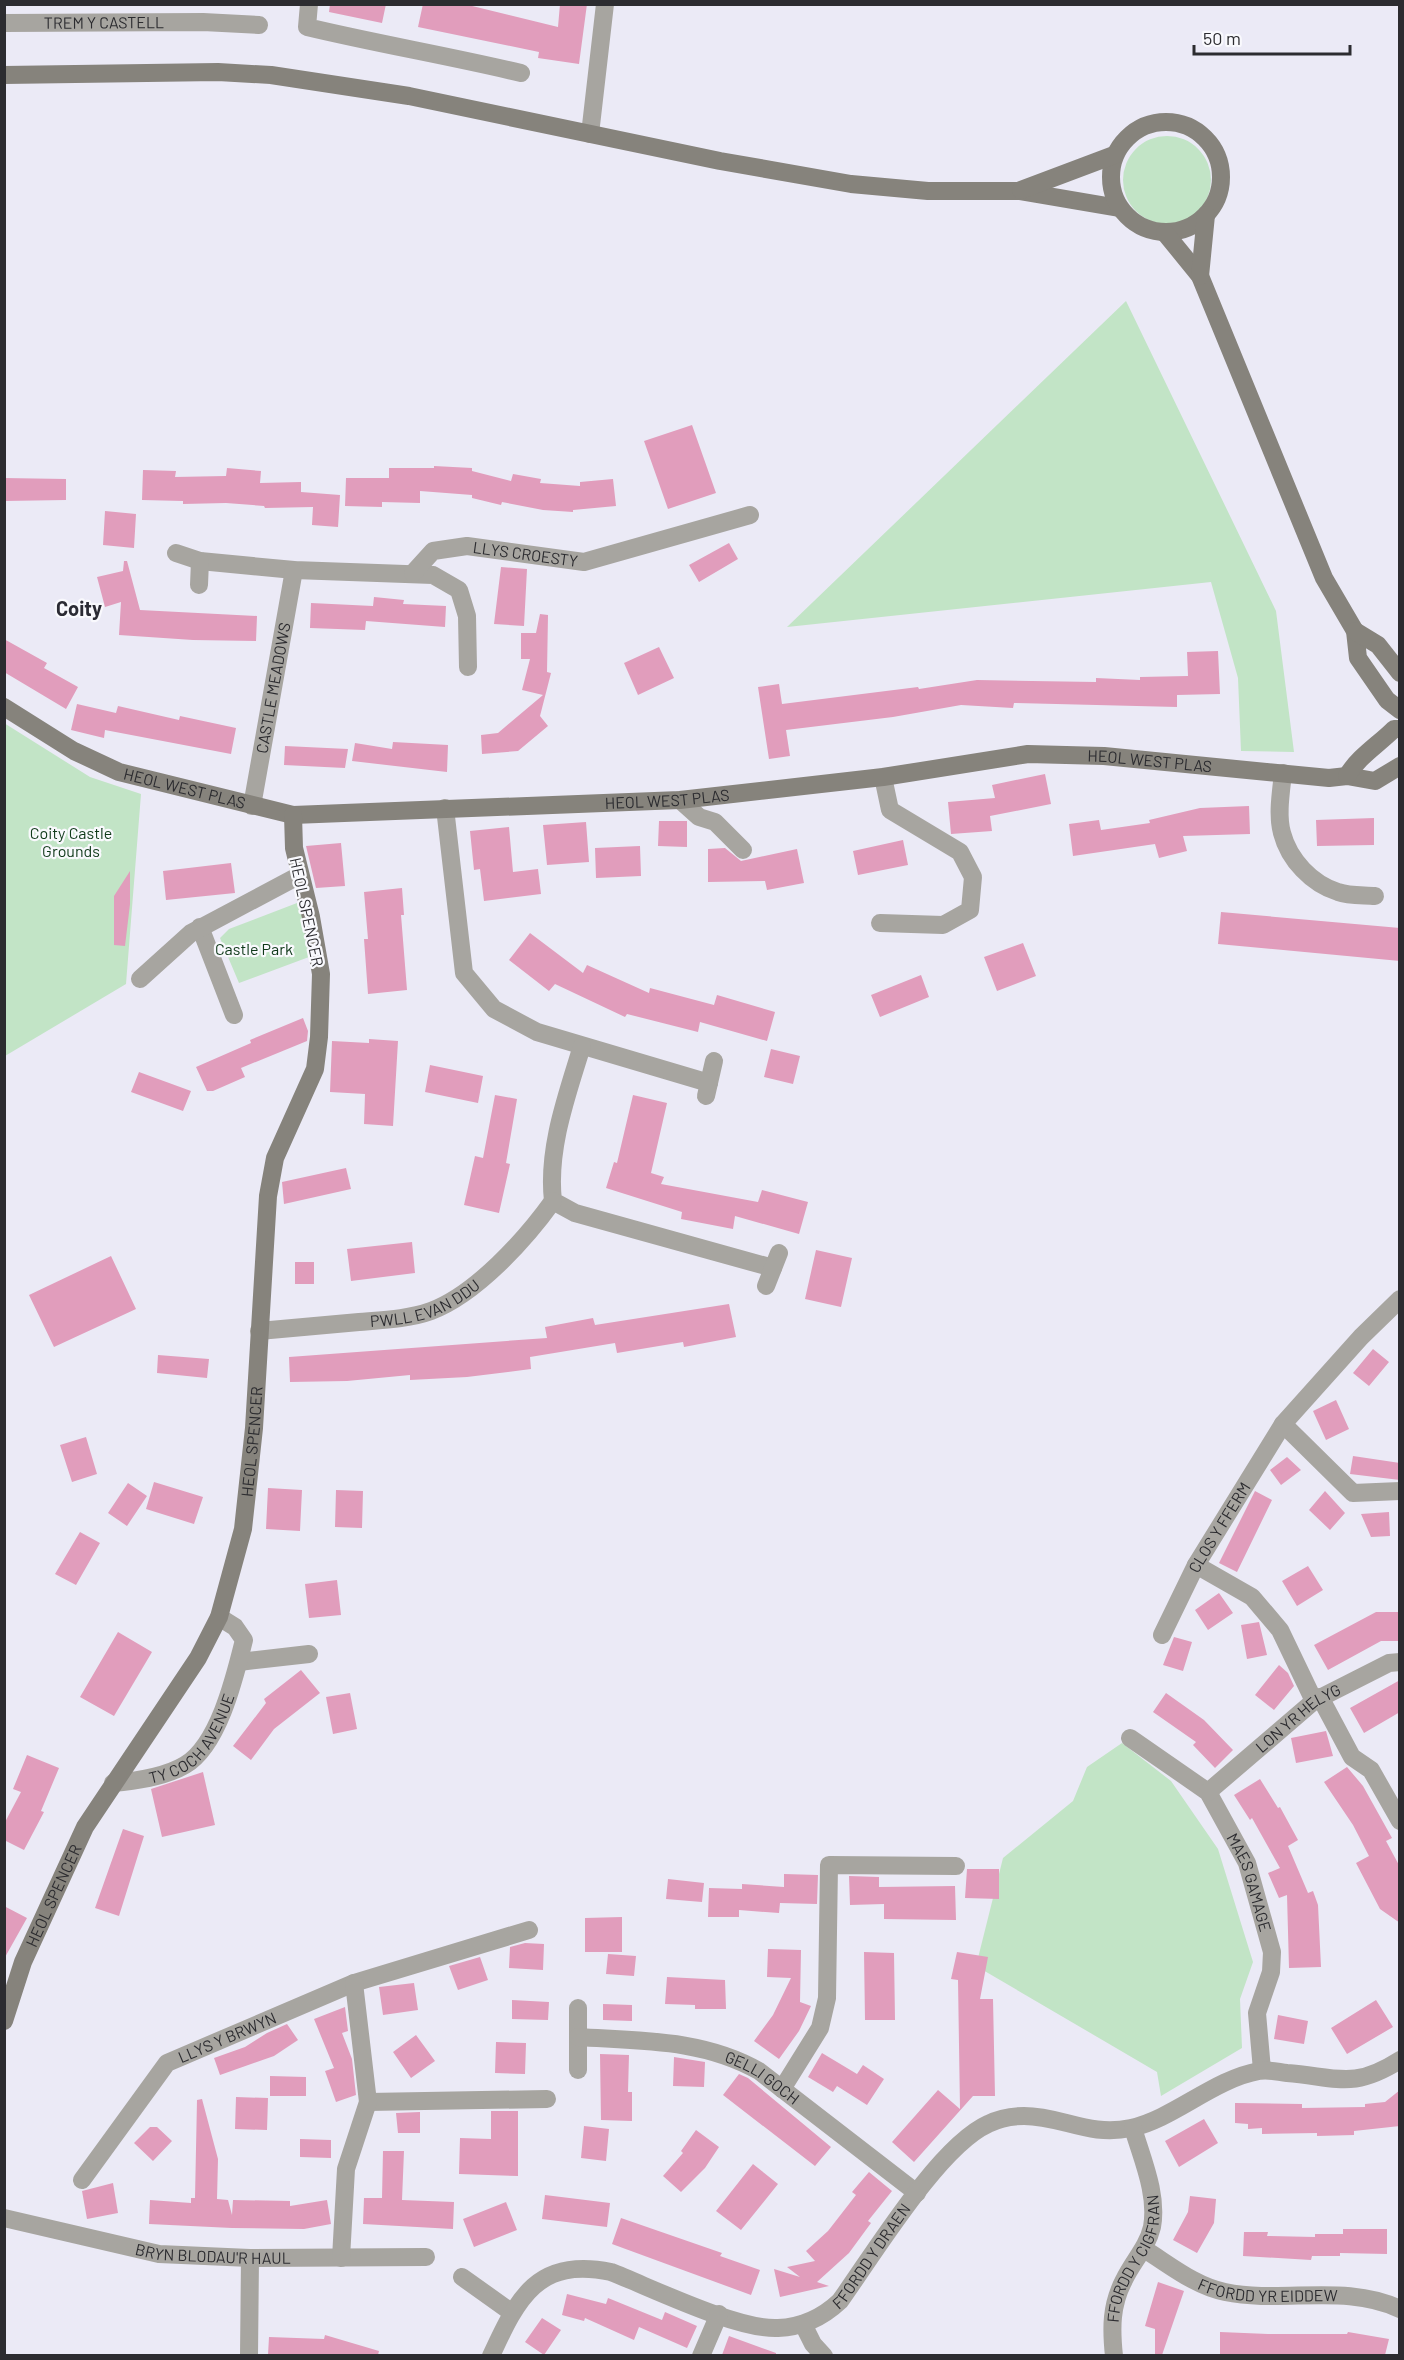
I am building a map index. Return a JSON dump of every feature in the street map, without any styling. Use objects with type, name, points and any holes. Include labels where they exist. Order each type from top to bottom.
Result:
[{"type":"street","points":[[309,4],[307,27],[379,45],[450,56],[521,73]]},
{"type":"street","points":[[590,134],[605,4]]},
{"type":"street","name":"TREM Y CASTELL","points":[[4,23],[203,13],[259,25]]},
{"type":"street","points":[[4,75],[218,72],[271,75],[409,96],[720,161],[851,184],[928,191],[1019,191],[1119,208]]},
{"type":"street","points":[[1157,122],[1175,122],[1193,128],[1207,140],[1217,156],[1221,173],[1220,192],[1206,215],[1184,230],[1166,233],[1148,230],[1131,221],[1119,208],[1112,191],[1110,173],[1114,155],[1125,139],[1139,128],[1157,122]]},
{"type":"street","points":[[1019,191],[1114,155]]},
{"type":"street","points":[[1200,276],[1206,215]]},
{"type":"street","points":[[1166,233],[1200,276],[1324,578],[1355,631],[1358,658],[1387,700],[1400,710]]},
{"type":"street","name":"LLYS CROESTY","points":[[413,573],[434,551],[467,546],[584,562],[750,515]]},
{"type":"street","points":[[176,553],[200,561],[294,570],[433,575],[459,590],[467,616],[468,667]]},
{"type":"street","points":[[199,585],[200,561]]},
{"type":"street","name":"CASTLE MEADOWS","points":[[252,806],[294,570]]},
{"type":"street","points":[[1355,631],[1378,645],[1400,673]]},
{"type":"street","name":"HEOL WEST PLAS","points":[[4,707],[74,751],[119,772],[252,806],[293,814],[680,800],[883,777],[1028,754],[1104,756],[1329,778],[1347,776],[1375,781],[1400,766]]},
{"type":"street","points":[[1347,776],[1356,761],[1375,748],[1394,729],[1400,729]]},
{"type":"street","points":[[1283,773],[1280,806],[1282,834],[1298,864],[1317,883],[1339,893],[1375,896]]},
{"type":"street","points":[[880,923],[943,925],[970,910],[973,877],[960,852],[890,810],[883,777]]},
{"type":"street","points":[[680,800],[699,816],[715,822],[743,850]]},
{"type":"street","points":[[445,808],[464,973],[494,1009],[537,1032],[708,1090],[714,1061]]},
{"type":"street","name":"HEOL SPENCER","points":[[4,2021],[23,1962],[85,1827],[198,1658],[219,1617],[243,1529],[254,1428],[268,1196],[275,1158],[315,1069],[319,1037],[321,974],[294,848],[293,814]]},
{"type":"street","points":[[140,979],[200,927],[300,875]]},
{"type":"street","points":[[200,927],[234,1015]]},
{"type":"street","points":[[582,1046],[562,1112],[551,1186],[553,1201],[575,1213],[776,1261],[766,1286]]},
{"type":"street","name":"PWLL EVAN DDU","points":[[259,1331],[405,1317],[431,1311],[458,1298],[481,1278],[526,1234],[553,1201]]},
{"type":"street","name":"CLOS Y FFERM","points":[[1162,1635],[1196,1565],[1283,1425],[1361,1337],[1400,1299]]},
{"type":"street","points":[[1283,1425],[1353,1494],[1400,1491]]},
{"type":"street","points":[[1196,1565],[1252,1597],[1280,1630],[1317,1699],[1352,1757],[1371,1770],[1400,1821]]},
{"type":"street","name":"TY COCH AVENUE","points":[[113,1783],[156,1776],[186,1765],[206,1743],[220,1719],[244,1640],[235,1627],[219,1617]]},
{"type":"street","points":[[239,1662],[309,1654]]},
{"type":"street","name":"LON YR HELYG","points":[[1208,1792],[1317,1699],[1389,1663],[1400,1662]]},
{"type":"street","name":"MAES GAMAGE","points":[[1130,1738],[1208,1792],[1246,1863],[1272,1952],[1271,1971],[1257,2013],[1262,2070]]},
{"type":"street","points":[[782,2089],[820,2028],[827,1998],[829,1865],[956,1866]]},
{"type":"street","name":"LLYS Y BRWYN","points":[[82,2180],[167,2063],[354,1983],[529,1930]]},
{"type":"street","points":[[341,2258],[346,2169],[368,2102],[354,1983]]},
{"type":"street","points":[[578,2008],[578,2070]]},
{"type":"street","name":"GELLI GOCH","points":[[578,2037],[687,2043],[734,2057],[759,2071],[917,2193]]},
{"type":"street","points":[[1262,2070],[1338,2080],[1356,2079],[1377,2074],[1400,2060]]},
{"type":"street","name":"FFORDD Y DRAEN","points":[[491,2355],[511,2312],[537,2282],[564,2270],[594,2268],[611,2272],[742,2323],[777,2328],[803,2324],[824,2316],[840,2301],[917,2193],[951,2152],[988,2124],[1006,2118],[1025,2116],[1101,2132],[1133,2128],[1234,2078],[1262,2070]]},
{"type":"street","points":[[368,2102],[548,2099]]},
{"type":"street","name":"FFORDD Y CIGFRAN","points":[[1114,2355],[1111,2324],[1114,2301],[1124,2278],[1144,2249],[1152,2226],[1151,2188],[1133,2128]]},
{"type":"street","name":"BRYN BLODAU'R HAUL","points":[[4,2218],[159,2254],[250,2258],[426,2258]]},
{"type":"street","name":"FFORDD YR EIDDEW","points":[[1144,2249],[1202,2286],[1227,2293],[1266,2296],[1359,2297],[1400,2309]]},
{"type":"street","points":[[249,2355],[250,2258]]},
{"type":"street","points":[[462,2277],[511,2312]]},
{"type":"street","points":[[701,2355],[719,2314]]},
{"type":"street","points":[[803,2324],[813,2344],[824,2355]]},
{"type":"green space","points":[[1167,136],[1184,140],[1198,149],[1207,163],[1211,180],[1207,197],[1198,211],[1184,220],[1167,224],[1150,220],[1136,211],[1127,197],[1123,180],[1127,163],[1136,149],[1150,140]]},
{"type":"green space","points":[[1126,301],[1276,611],[1294,752],[1241,751],[1238,678],[1211,582],[787,627]]},
{"type":"green space","name":"Coity Castle Grounds","points":[[4,723],[90,777],[141,794],[126,984],[5,1056]]},
{"type":"green space","name":"Castle Park","points":[[297,903],[317,954],[239,983],[220,938],[229,929]]},
{"type":"green space","points":[[1122,1743],[1171,1781],[1218,1849],[1253,1962],[1240,1999],[1242,2048],[1161,2096],[1157,2072],[976,1966],[1003,1858],[1073,1801],[1087,1767]]},
{"type":"building","points":[[330,4],[386,4],[382,23],[329,12]]},
{"type":"building","points":[[423,4],[464,4],[558,27],[560,4],[587,4],[579,64],[538,58],[539,52],[418,27]]},
{"type":"building","points":[[692,425],[716,493],[668,509],[644,441]]},
{"type":"building","points":[[434,466],[472,468],[472,471],[511,481],[513,474],[541,479],[540,483],[580,486],[580,482],[613,479],[616,506],[573,510],[573,512],[543,510],[502,502],[501,505],[472,498],[472,495],[420,491],[420,503],[382,502],[382,507],[345,506],[346,478],[389,478],[389,468],[434,468]]},
{"type":"building","points":[[227,468],[261,471],[260,483],[301,482],[301,492],[340,495],[338,527],[312,525],[313,507],[265,508],[264,506],[226,503],[183,504],[183,501],[142,500],[143,470],[176,471],[175,477],[226,476]]},
{"type":"building","points":[[4,478],[66,479],[66,500],[4,501]]},
{"type":"building","points":[[105,511],[136,514],[134,548],[103,545]]},
{"type":"building","points":[[729,543],[738,559],[699,582],[689,565]]},
{"type":"building","points":[[124,561],[127,561],[140,610],[257,616],[256,641],[119,635],[121,602],[105,607],[97,577],[123,571]]},
{"type":"building","points":[[501,567],[527,569],[524,626],[494,624]]},
{"type":"building","points":[[374,597],[404,600],[403,604],[446,606],[445,627],[366,621],[365,630],[310,628],[311,603],[373,606]]},
{"type":"building","points":[[540,614],[548,615],[547,672],[551,673],[540,716],[548,726],[518,751],[482,754],[481,735],[498,733],[543,695],[522,690],[530,659],[521,659],[521,633],[536,633]]},
{"type":"building","points":[[4,639],[47,663],[44,668],[78,687],[66,709],[4,672]]},
{"type":"building","points":[[659,647],[674,678],[638,695],[624,663]]},
{"type":"building","points":[[1218,651],[1220,694],[1177,695],[1177,707],[1014,703],[1013,708],[961,705],[893,717],[786,730],[790,756],[769,759],[758,687],[779,684],[782,704],[918,687],[919,689],[977,680],[1096,682],[1096,678],[1140,680],[1140,677],[1188,676],[1187,652]]},
{"type":"building","points":[[77,704],[116,713],[118,706],[179,720],[180,716],[236,728],[231,754],[105,730],[104,738],[71,730]]},
{"type":"building","points":[[393,742],[448,745],[447,772],[352,761],[355,743],[392,749]]},
{"type":"building","points":[[285,746],[348,749],[345,768],[284,765]]},
{"type":"building","points":[[1045,774],[1051,804],[990,816],[992,831],[951,834],[948,802],[995,798],[992,785]]},
{"type":"building","points":[[1249,806],[1250,834],[1183,836],[1187,851],[1159,858],[1155,844],[1073,856],[1069,824],[1099,820],[1101,830],[1150,823],[1149,820],[1200,808]]},
{"type":"building","points":[[1374,818],[1374,845],[1317,846],[1316,820]]},
{"type":"building","points":[[659,821],[687,821],[687,847],[658,846]]},
{"type":"building","points":[[586,822],[589,862],[547,865],[543,825]]},
{"type":"building","points":[[509,827],[513,872],[538,869],[541,894],[484,901],[480,869],[474,870],[470,831]]},
{"type":"building","points":[[903,840],[908,865],[858,875],[853,851]]},
{"type":"building","points":[[341,843],[345,886],[316,888],[306,846]]},
{"type":"building","points":[[640,846],[641,876],[596,878],[595,848]]},
{"type":"building","points":[[725,848],[741,861],[797,849],[804,883],[767,890],[765,881],[708,882],[708,849]]},
{"type":"building","points":[[231,863],[235,893],[166,900],[163,871]]},
{"type":"building","points":[[130,871],[130,904],[125,946],[114,945],[114,896]]},
{"type":"building","points":[[402,888],[404,915],[401,915],[407,990],[368,994],[364,939],[368,939],[364,892]]},
{"type":"building","points":[[1221,912],[1400,928],[1400,961],[1218,944]]},
{"type":"building","points":[[530,933],[583,973],[587,965],[649,993],[650,988],[714,1005],[717,995],[775,1012],[767,1041],[700,1022],[698,1032],[627,1014],[625,1017],[555,984],[549,991],[509,960]]},
{"type":"building","points":[[1023,943],[1036,976],[997,991],[984,957]]},
{"type":"building","points":[[921,975],[929,997],[880,1017],[871,995]]},
{"type":"building","points":[[303,1018],[308,1031],[307,1041],[241,1068],[245,1077],[213,1091],[207,1091],[196,1067],[251,1043],[250,1040]]},
{"type":"building","points":[[369,1039],[398,1041],[393,1126],[364,1124],[365,1094],[330,1092],[332,1041],[369,1043]]},
{"type":"building","points":[[771,1049],[800,1056],[793,1084],[764,1077]]},
{"type":"building","points":[[430,1065],[483,1076],[478,1103],[425,1092]]},
{"type":"building","points":[[139,1072],[191,1091],[183,1111],[131,1092]]},
{"type":"building","points":[[495,1095],[517,1099],[506,1163],[510,1164],[499,1213],[464,1205],[475,1156],[483,1158]]},
{"type":"building","points":[[633,1095],[667,1103],[651,1173],[664,1177],[661,1184],[758,1202],[762,1190],[808,1202],[799,1234],[735,1216],[733,1229],[681,1219],[682,1212],[606,1188],[614,1162],[617,1163]]},
{"type":"building","points":[[346,1168],[351,1189],[284,1204],[282,1182]]},
{"type":"building","points":[[412,1242],[415,1273],[351,1281],[347,1249]]},
{"type":"building","points":[[816,1250],[852,1258],[841,1307],[805,1299]]},
{"type":"building","points":[[111,1256],[136,1309],[54,1347],[29,1295]]},
{"type":"building","points":[[295,1262],[314,1262],[314,1284],[295,1284]]},
{"type":"building","points":[[729,1304],[736,1337],[684,1347],[683,1342],[617,1353],[615,1343],[530,1357],[531,1369],[467,1377],[410,1380],[410,1375],[347,1381],[290,1382],[289,1357],[547,1338],[545,1327],[593,1318],[595,1325]]},
{"type":"building","points":[[1373,1349],[1389,1362],[1369,1386],[1353,1373]]},
{"type":"building","points":[[158,1355],[209,1359],[207,1378],[157,1373]]},
{"type":"building","points":[[1336,1400],[1349,1429],[1326,1440],[1313,1411]]},
{"type":"building","points":[[86,1437],[97,1474],[72,1482],[60,1445]]},
{"type":"building","points":[[1353,1456],[1400,1463],[1400,1480],[1350,1474]]},
{"type":"building","points":[[1287,1457],[1301,1470],[1281,1485],[1270,1470]]},
{"type":"building","points":[[154,1482],[203,1497],[194,1524],[146,1509]]},
{"type":"building","points":[[128,1483],[147,1496],[127,1526],[108,1513]]},
{"type":"building","points":[[268,1488],[302,1490],[300,1531],[266,1529]]},
{"type":"building","points":[[336,1490],[363,1491],[362,1528],[335,1527]]},
{"type":"building","points":[[1255,1491],[1272,1500],[1237,1572],[1219,1563]]},
{"type":"building","points":[[1325,1491],[1345,1513],[1330,1530],[1309,1510]]},
{"type":"building","points":[[1389,1512],[1390,1536],[1371,1537],[1361,1514]]},
{"type":"building","points":[[80,1532],[100,1543],[76,1585],[55,1574]]},
{"type":"building","points":[[1308,1566],[1323,1590],[1297,1606],[1282,1581]]},
{"type":"building","points":[[337,1580],[341,1615],[309,1618],[305,1584]]},
{"type":"building","points":[[1219,1593],[1233,1613],[1208,1630],[1195,1610]]},
{"type":"building","points":[[1376,1612],[1400,1612],[1400,1641],[1381,1641],[1328,1670],[1314,1645]]},
{"type":"building","points":[[1259,1622],[1267,1655],[1247,1659],[1241,1625]]},
{"type":"building","points":[[118,1632],[152,1652],[114,1716],[80,1697]]},
{"type":"building","points":[[1174,1637],[1192,1642],[1183,1671],[1163,1665]]},
{"type":"building","points":[[1279,1665],[1288,1673],[1294,1686],[1274,1710],[1255,1695]]},
{"type":"building","points":[[301,1670],[320,1693],[274,1729],[251,1760],[233,1746],[266,1703],[264,1699]]},
{"type":"building","points":[[1400,1680],[1400,1712],[1364,1733],[1350,1708]]},
{"type":"building","points":[[350,1693],[357,1729],[333,1734],[326,1697]]},
{"type":"building","points":[[1166,1693],[1204,1720],[1233,1750],[1215,1768],[1193,1745],[1196,1742],[1153,1712]]},
{"type":"building","points":[[1326,1731],[1333,1756],[1296,1763],[1291,1738]]},
{"type":"building","points":[[27,1755],[59,1768],[41,1811],[44,1812],[24,1850],[4,1840],[4,1824],[21,1792],[13,1789]]},
{"type":"building","points":[[1347,1767],[1363,1786],[1392,1838],[1386,1841],[1400,1867],[1400,1923],[1380,1909],[1356,1863],[1369,1856],[1353,1825],[1324,1782]]},
{"type":"building","points":[[203,1772],[215,1825],[162,1837],[151,1789]]},
{"type":"building","points":[[1260,1779],[1278,1808],[1280,1807],[1298,1840],[1288,1846],[1308,1893],[1313,1891],[1318,1905],[1321,1967],[1289,1968],[1287,1895],[1279,1898],[1268,1873],[1280,1868],[1252,1818],[1250,1820],[1234,1795]]},
{"type":"building","points":[[123,1829],[144,1836],[119,1916],[95,1908]]},
{"type":"building","points":[[967,1869],[999,1869],[999,1899],[965,1898]]},
{"type":"building","points":[[784,1874],[818,1875],[817,1904],[780,1903],[779,1913],[739,1910],[739,1917],[708,1917],[709,1888],[742,1889],[742,1884],[784,1887]]},
{"type":"building","points":[[849,1876],[879,1877],[879,1887],[955,1886],[956,1920],[884,1919],[884,1904],[850,1905]]},
{"type":"building","points":[[668,1879],[704,1883],[702,1902],[666,1899]]},
{"type":"building","points":[[4,1906],[27,1918],[4,1959]]},
{"type":"building","points":[[622,1917],[622,1952],[585,1952],[585,1918]]},
{"type":"building","points":[[525,1943],[544,1944],[543,1970],[509,1968],[510,1947]]},
{"type":"building","points":[[768,1949],[801,1950],[800,2002],[811,2006],[799,2031],[779,2059],[754,2041],[773,2015],[791,1978],[767,1977]]},
{"type":"building","points":[[864,1952],[894,1953],[895,2020],[865,2020]]},
{"type":"building","points":[[957,1952],[988,1957],[980,1999],[993,1999],[995,2096],[973,2096],[914,2162],[892,2142],[938,2090],[960,2109],[958,1980],[951,1979]]},
{"type":"building","points":[[608,1954],[636,1956],[634,1976],[606,1974]]},
{"type":"building","points":[[480,1957],[488,1980],[458,1990],[449,1966]]},
{"type":"building","points":[[667,1977],[725,1980],[726,2009],[695,2009],[695,2005],[665,2004]]},
{"type":"building","points":[[414,1983],[418,2010],[383,2015],[379,1987]]},
{"type":"building","points":[[512,2000],[549,2002],[548,2020],[512,2019]]},
{"type":"building","points":[[1376,2000],[1393,2027],[1347,2054],[1331,2028]]},
{"type":"building","points":[[603,2004],[632,2005],[632,2021],[603,2020]]},
{"type":"building","points":[[345,2007],[348,2031],[342,2033],[352,2059],[356,2095],[336,2102],[325,2071],[334,2068],[314,2019]]},
{"type":"building","points":[[1278,2015],[1308,2021],[1304,2044],[1274,2039]]},
{"type":"building","points":[[287,2024],[298,2040],[274,2056],[220,2075],[214,2058],[245,2047]]},
{"type":"building","points":[[416,2035],[435,2061],[411,2078],[393,2052]]},
{"type":"building","points":[[496,2042],[526,2043],[525,2074],[495,2073]]},
{"type":"building","points":[[822,2053],[857,2074],[863,2065],[884,2079],[867,2105],[837,2086],[833,2092],[808,2077]]},
{"type":"building","points":[[600,2054],[629,2055],[628,2092],[632,2092],[632,2121],[601,2120]]},
{"type":"building","points":[[674,2057],[705,2062],[704,2087],[673,2086]]},
{"type":"building","points":[[739,2074],[748,2078],[831,2147],[815,2166],[723,2095]]},
{"type":"building","points":[[270,2076],[306,2077],[306,2096],[270,2096]]},
{"type":"building","points":[[1400,2090],[1400,2126],[1354,2131],[1354,2135],[1317,2136],[1317,2133],[1262,2134],[1262,2128],[1248,2129],[1248,2124],[1235,2123],[1235,2103],[1302,2104],[1302,2108],[1365,2107],[1365,2104],[1385,2102]]},
{"type":"building","points":[[236,2097],[268,2098],[267,2130],[235,2129]]},
{"type":"building","points":[[202,2099],[218,2159],[217,2199],[228,2200],[232,2215],[233,2200],[290,2201],[290,2206],[327,2200],[331,2224],[304,2229],[149,2224],[150,2200],[191,2203],[191,2198],[195,2198],[197,2100]]},
{"type":"building","points":[[491,2111],[518,2111],[518,2176],[459,2174],[460,2138],[491,2139]]},
{"type":"building","points":[[420,2112],[420,2133],[398,2133],[396,2113]]},
{"type":"building","points":[[1204,2119],[1218,2143],[1179,2167],[1165,2141]]},
{"type":"building","points":[[584,2126],[609,2129],[606,2161],[581,2158]]},
{"type":"building","points":[[150,2127],[157,2127],[172,2141],[153,2161],[134,2143]]},
{"type":"building","points":[[696,2130],[719,2147],[705,2168],[681,2192],[663,2176],[683,2153],[681,2151]]},
{"type":"building","points":[[300,2139],[331,2140],[331,2158],[300,2157]]},
{"type":"building","points":[[383,2151],[404,2151],[402,2200],[454,2202],[453,2229],[363,2224],[364,2198],[382,2198]]},
{"type":"building","points":[[753,2164],[778,2184],[741,2230],[716,2211]]},
{"type":"building","points":[[869,2172],[892,2191],[868,2221],[871,2223],[849,2253],[817,2282],[829,2286],[780,2297],[774,2269],[800,2277],[787,2267],[815,2261],[806,2251],[828,2231],[856,2195],[852,2192]]},
{"type":"building","points":[[113,2183],[118,2213],[87,2219],[82,2191]]},
{"type":"building","points":[[545,2195],[610,2203],[607,2227],[542,2219]]},
{"type":"building","points":[[1190,2196],[1216,2199],[1214,2223],[1197,2253],[1173,2240],[1188,2212]]},
{"type":"building","points":[[506,2202],[517,2230],[474,2247],[463,2219]]},
{"type":"building","points":[[621,2218],[722,2253],[720,2256],[760,2270],[751,2295],[612,2244]]},
{"type":"building","points":[[1343,2229],[1387,2229],[1387,2254],[1340,2253],[1340,2256],[1312,2256],[1311,2260],[1243,2256],[1244,2232],[1268,2232],[1267,2236],[1315,2237],[1315,2234],[1343,2234]]},
{"type":"building","points":[[1158,2282],[1184,2291],[1162,2355],[1155,2355],[1155,2329],[1145,2326]]},
{"type":"building","points":[[567,2294],[606,2304],[608,2298],[662,2320],[665,2312],[697,2326],[687,2348],[639,2327],[634,2340],[585,2318],[584,2321],[562,2315]]},
{"type":"building","points":[[542,2318],[561,2330],[544,2355],[525,2342]]},
{"type":"building","points":[[1220,2332],[1347,2334],[1348,2332],[1389,2339],[1385,2355],[1220,2355]]},
{"type":"building","points":[[325,2335],[379,2351],[378,2355],[268,2355],[269,2337],[324,2339]]},
{"type":"building","points":[[729,2336],[776,2353],[776,2355],[722,2355]]},
{"type":"district","name":"Coity","points":[[79,609]]}]
